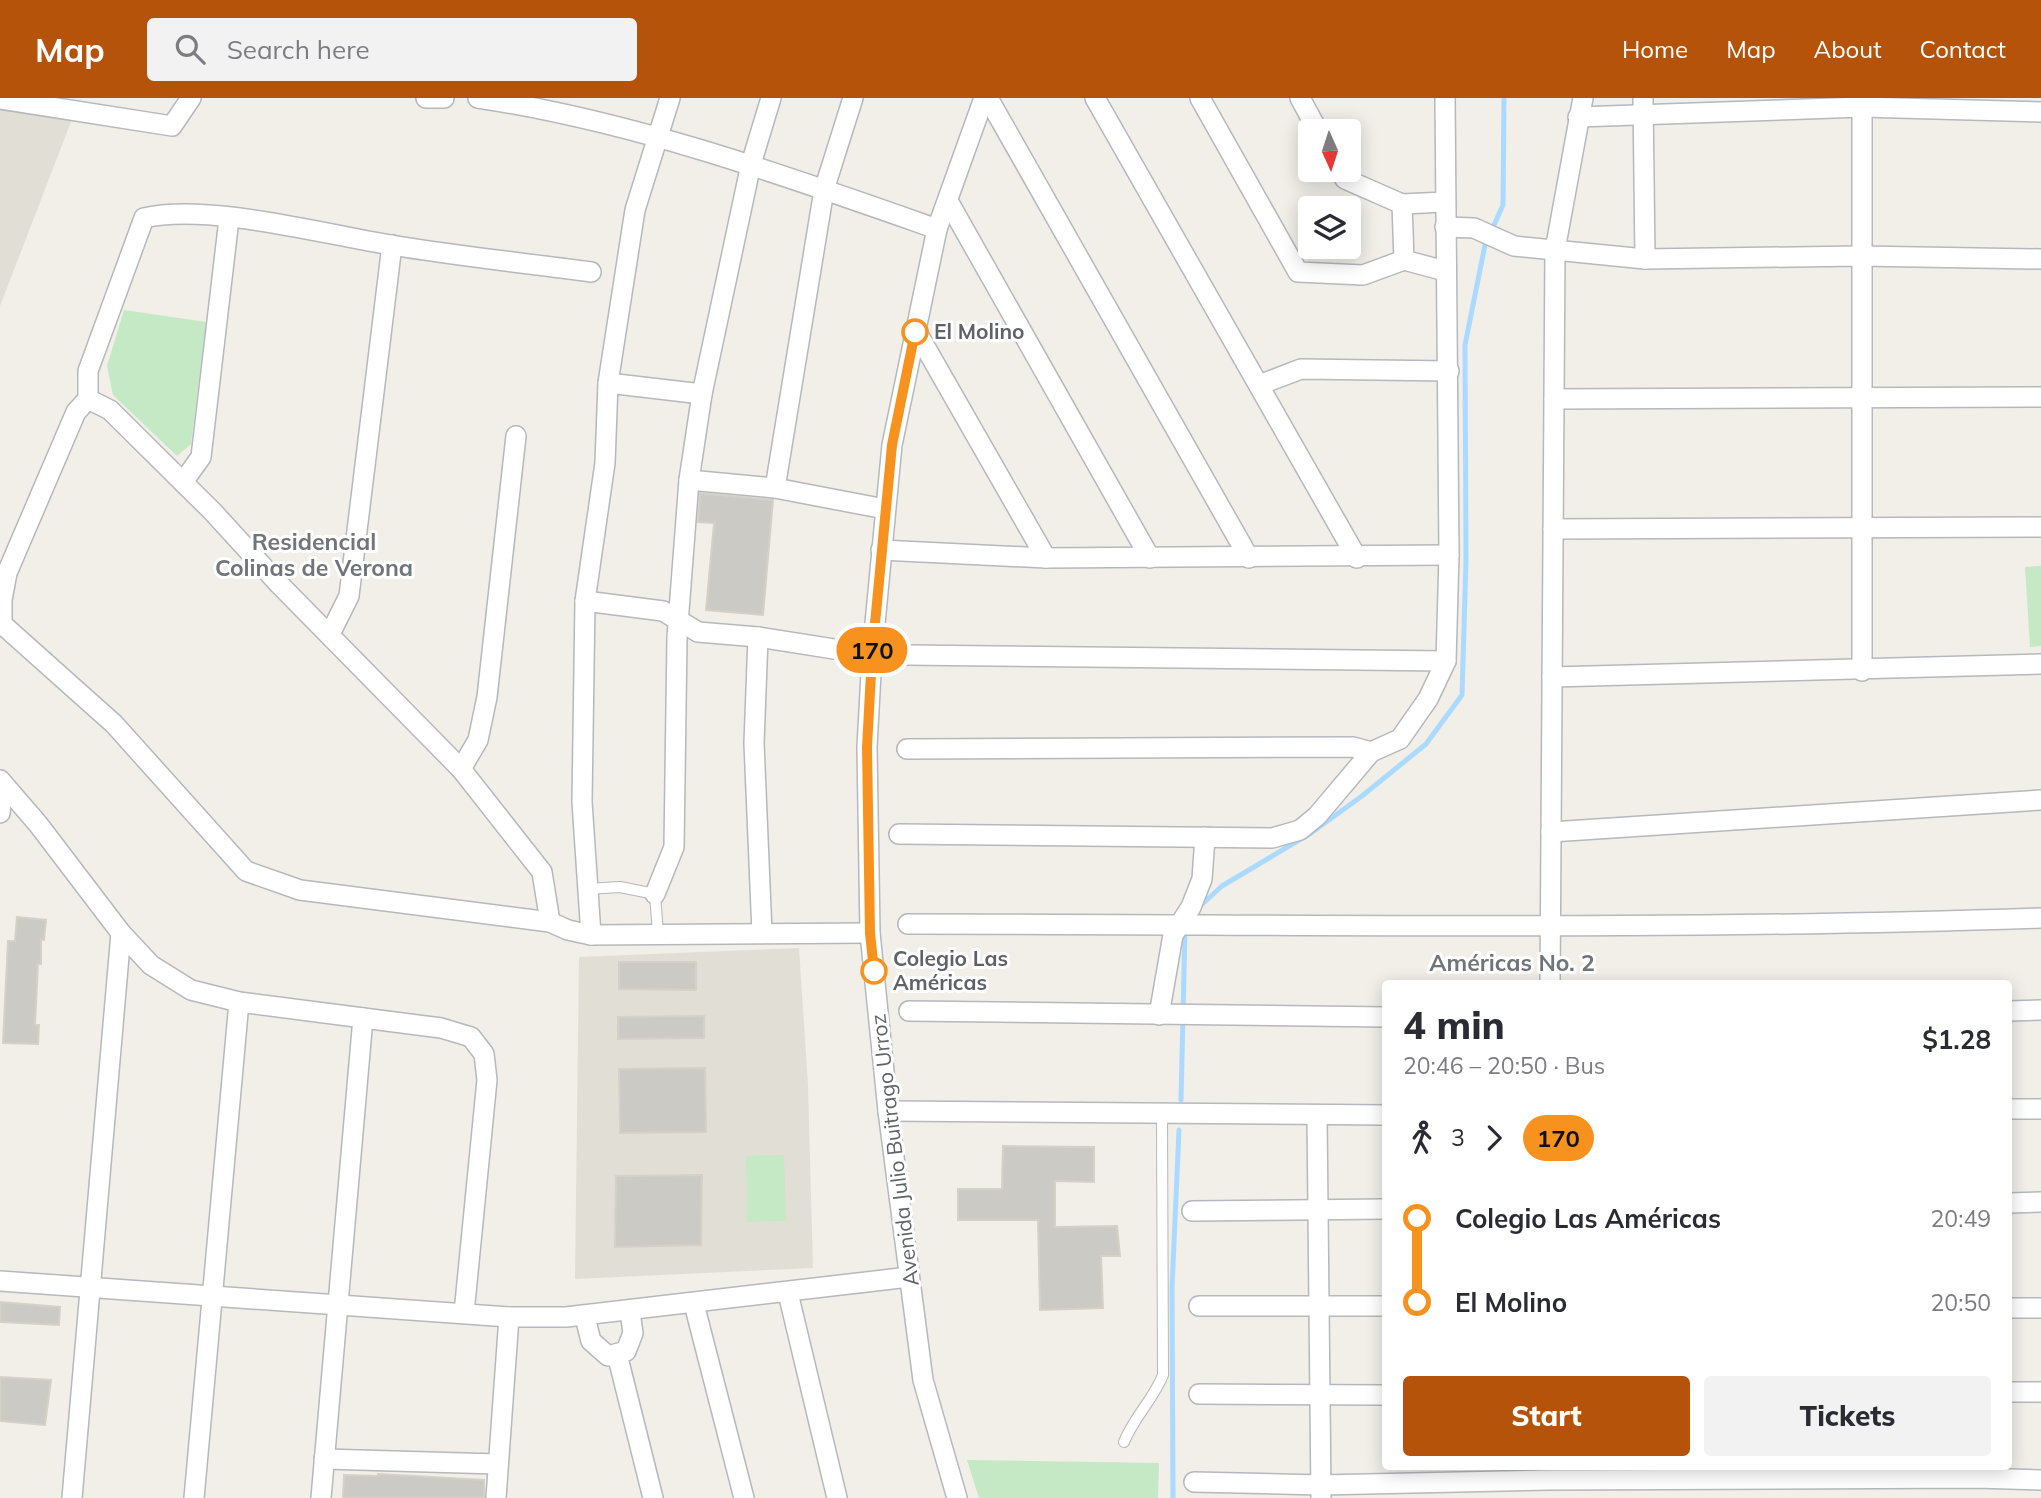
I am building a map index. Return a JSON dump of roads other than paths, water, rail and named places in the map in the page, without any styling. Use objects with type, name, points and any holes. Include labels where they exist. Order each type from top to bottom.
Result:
[{"type":"street","points":[[0,99],[109,106],[172,126],[191,98]]},
{"type":"street","points":[[426,98],[444,98]]},
{"type":"street","points":[[478,98],[547,103],[751,164],[937,229]]},
{"type":"street","points":[[591,934],[582,802],[585,601],[605,463],[608,383],[635,210],[670,98]]},
{"type":"street","points":[[655,894],[674,847],[679,622],[689,480],[702,394],[751,164],[771,98]]},
{"type":"street","points":[[775,488],[824,190],[853,98]]},
{"type":"street","points":[[986,98],[1249,558]]},
{"type":"street","name":"Avenida Julio Buitrago Urroz","points":[[957,1498],[923,1380],[909,1278],[904,1112],[870,933],[867,747],[872,655],[892,445],[937,229],[986,98]]},
{"type":"street","points":[[1095,98],[1357,558]]},
{"type":"street","points":[[1200,98],[1298,272],[1363,275],[1404,260],[1445,271]]},
{"type":"street","points":[[1300,98],[1311,119]]},
{"type":"street","points":[[899,834],[1272,838],[1300,830],[1317,816],[1371,752],[1400,739],[1428,699],[1446,661],[1449,371],[1445,271],[1445,98]]},
{"type":"street","points":[[1550,980],[1555,250],[1583,98]]},
{"type":"street","points":[[1578,117],[1643,107],[1862,103],[2041,112]]},
{"type":"street","points":[[1862,103],[1862,671]]},
{"type":"street","points":[[1643,107],[1645,259]]},
{"type":"street","points":[[1352,182],[1402,204],[1445,202]]},
{"type":"street","points":[[948,201],[1150,558]]},
{"type":"street","points":[[1402,204],[1404,260]]},
{"type":"street","points":[[591,272],[392,245],[229,219],[166,213],[144,218],[88,371],[88,399],[76,412],[7,573],[2,600],[2,624],[114,724],[246,870],[300,890],[550,922],[568,930],[591,934],[870,933]]},
{"type":"street","points":[[183,482],[201,457],[229,219]]},
{"type":"street","points":[[1445,227],[1474,228],[1514,246],[1645,259],[1860,256],[2041,259]]},
{"type":"street","points":[[330,634],[349,596],[392,245]]},
{"type":"street","points":[[915,329],[1046,558]]},
{"type":"street","points":[[1259,385],[1301,369],[1449,371]]},
{"type":"street","points":[[608,383],[702,394]]},
{"type":"street","points":[[1554,399],[2041,397]]},
{"type":"street","points":[[88,399],[110,410],[183,482],[461,769],[542,872],[550,922]]},
{"type":"street","points":[[461,769],[478,740],[486,697],[516,436]]},
{"type":"street","points":[[689,480],[775,488],[885,509]]},
{"type":"street","points":[[1553,529],[2041,527]]},
{"type":"street","points":[[881,550],[1046,558],[1357,558],[1449,555]]},
{"type":"street","points":[[585,601],[663,611],[698,632],[758,637],[872,655]]},
{"type":"street","points":[[758,637],[754,743],[762,933]]},
{"type":"street","points":[[905,655],[1446,661]]},
{"type":"street","points":[[1552,677],[1862,671],[2041,664]]},
{"type":"street","points":[[907,748],[1353,747],[1371,752]]},
{"type":"street","points":[[0,813],[1,782]]},
{"type":"street","points":[[1,782],[38,824],[121,933],[151,965],[191,990],[239,1002],[441,1028],[471,1037],[484,1054],[486,1080],[482,1151],[464,1313]]},
{"type":"street","points":[[1551,832],[2041,800]]},
{"type":"street","points":[[1168,1014],[1179,924],[1191,906],[1202,880],[1205,837]]},
{"type":"street","points":[[908,924],[1550,927],[1859,924],[2041,918]]},
{"type":"street","points":[[72,1498],[88,1287],[121,933]]},
{"type":"street","points":[[194,1498],[239,1002]]},
{"type":"street","points":[[2012,1011],[2041,1010]]},
{"type":"street","points":[[909,1011],[1382,1017]]},
{"type":"street","points":[[321,1498],[340,1306],[363,1018]]},
{"type":"street","points":[[2012,1110],[2041,1109]]},
{"type":"street","points":[[904,1112],[1382,1115]]},
{"type":"street","points":[[1317,1115],[1321,1491]]},
{"type":"street","points":[[2012,1203],[2041,1202]]},
{"type":"street","points":[[1192,1211],[1382,1209]]},
{"type":"street","points":[[0,1281],[509,1317],[585,1317],[909,1278]]},
{"type":"street","points":[[788,1293],[837,1498]]},
{"type":"street","points":[[694,1304],[744,1498]]},
{"type":"street","points":[[1199,1306],[1382,1306]]},
{"type":"street","points":[[2012,1308],[2041,1308]]},
{"type":"street","points":[[585,1317],[590,1341],[608,1356],[626,1351],[633,1333],[630,1312]]},
{"type":"street","points":[[496,1498],[509,1317]]},
{"type":"street","points":[[617,1354],[653,1498]]},
{"type":"street","points":[[2012,1392],[2041,1392]]},
{"type":"street","points":[[1199,1394],[1320,1397],[1382,1395]]},
{"type":"street","points":[[324,1459],[497,1464]]},
{"type":"street","points":[[1194,1482],[1321,1491],[1548,1481],[1976,1472],[2041,1480]]},
{"type":"street","points":[[1976,1472],[1976,1498]]},
{"type":"lane","points":[[587,889],[620,887],[655,894],[658,934]]},
{"type":"lane","points":[[1124,1442],[1130,1427],[1155,1395],[1163,1375],[1162,1114]]},
{"type":"waterway","points":[[1198,908],[1222,886],[1311,833],[1362,796],[1426,744],[1462,695],[1466,560],[1465,345],[1485,245],[1503,205],[1504,98]]},
{"type":"waterway","points":[[1181,1100],[1185,930]]},
{"type":"waterway","points":[[1173,1498],[1172,1288],[1179,1130]]},
{"type":"place","name":"El Molino","points":[[915,332]]},
{"type":"place","name":"Colegio Las Américas","points":[[874,971]]},
{"type":"district","name":"Residencial Colinas de Verona","points":[[314,555]]},
{"type":"district","name":"Américas No. 2","points":[[1512,963]]}]
